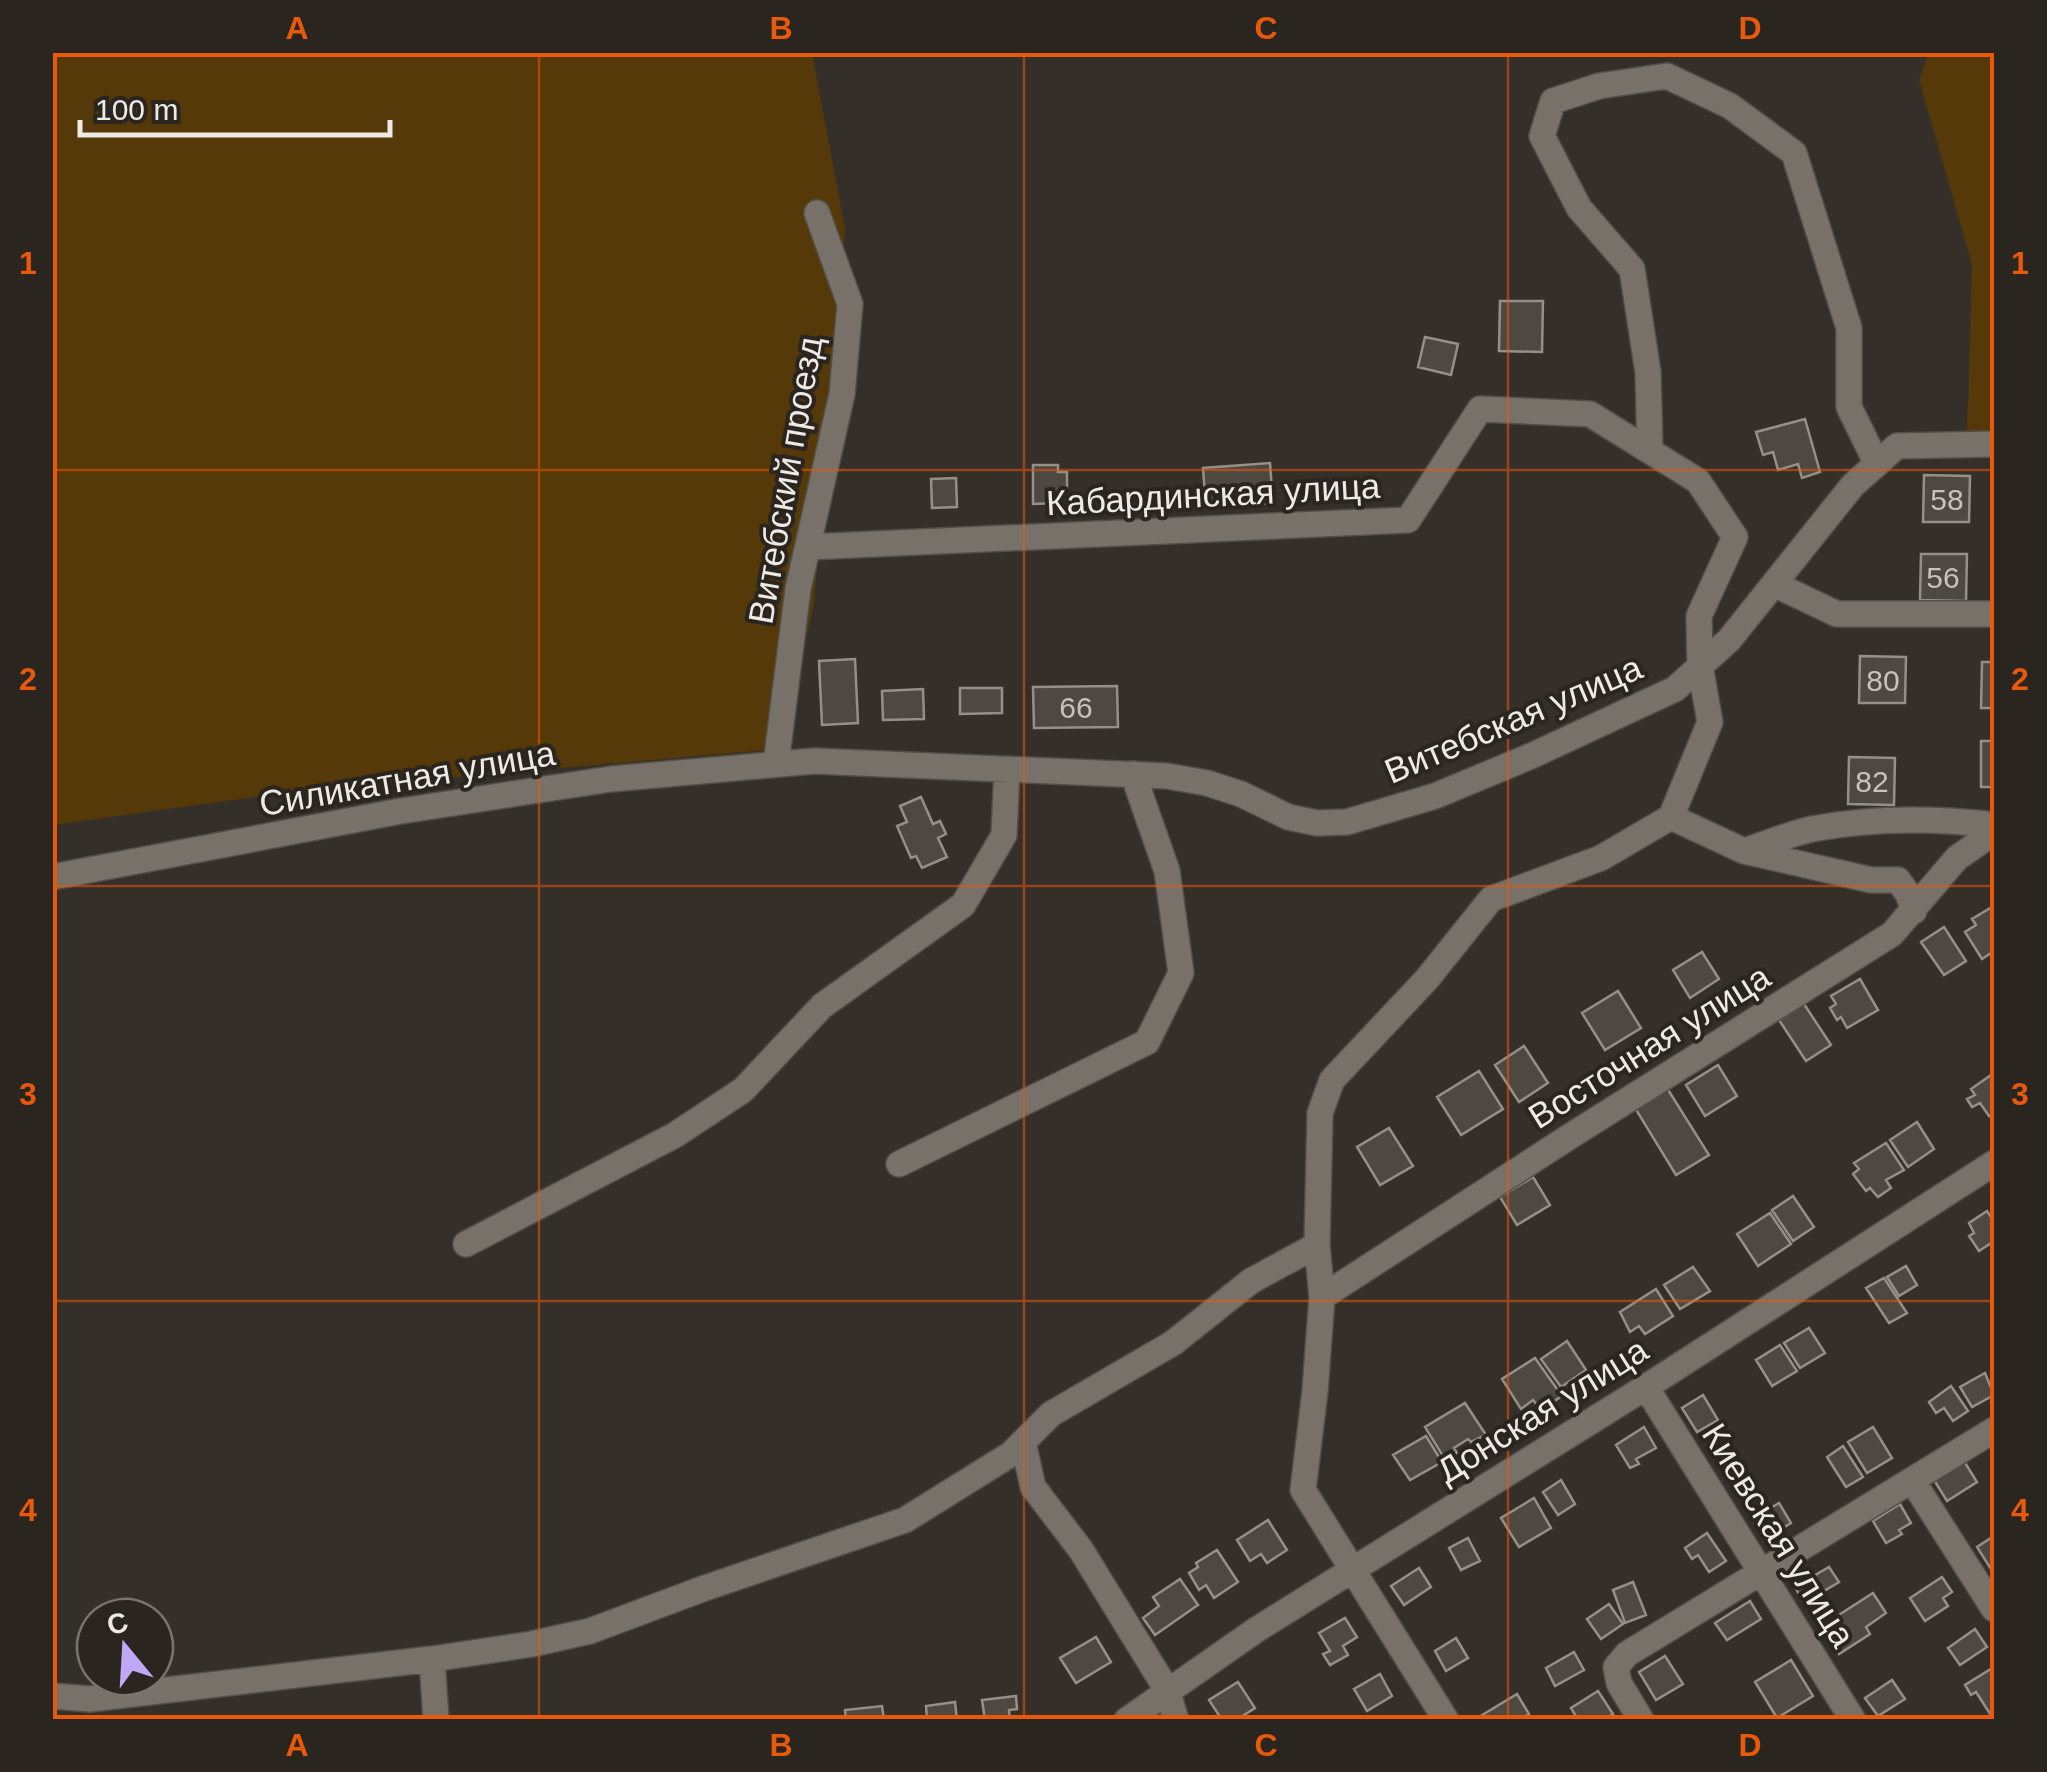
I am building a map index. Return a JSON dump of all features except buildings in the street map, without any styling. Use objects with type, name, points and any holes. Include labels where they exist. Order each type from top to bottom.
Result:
[{"type":"street","points":[[1650,451],[1648,372],[1632,270],[1579,208],[1542,136],[1553,101],[1598,86],[1668,76],[1730,106],[1794,153],[1849,328],[1849,407],[1877,464]]},
{"type":"street","name":"Витебский проезд","points":[[776,764],[798,590],[842,394],[850,304],[817,213]]},
{"type":"street","name":"Кабардинская улица","points":[[808,546],[1408,520],[1480,409],[1590,414],[1698,482],[1735,537],[1699,616],[1700,666]]},
{"type":"street","name":"Витебская улица","points":[[776,764],[814,761],[1167,776],[1241,794],[1302,820],[1348,822],[1436,796],[1675,689],[1729,640],[1853,485],[1897,446],[1994,444]]},
{"type":"street","points":[[1774,584],[1836,614],[1994,614]]},
{"type":"street","points":[[1446,1720],[1303,1490],[1322,1297],[1317,1245],[1320,1113],[1332,1080],[1427,979],[1491,898],[1601,858],[1671,818],[1710,722],[1700,666]]},
{"type":"street","name":"Силикатная улица","points":[[52,878],[401,811],[611,778],[776,764]]},
{"type":"street","points":[[466,1244],[674,1135],[742,1090],[822,1006],[963,905],[1004,835],[1007,769]]},
{"type":"street","points":[[899,1164],[1147,1042],[1181,973],[1167,871],[1133,774]]},
{"type":"street","points":[[1671,818],[1744,851],[1871,880],[1898,880],[1957,858]]},
{"type":"street","points":[[1744,851],[1810,830],[1862,822],[1954,821],[1994,829]]},
{"type":"street","name":"Восточная улица","points":[[1322,1297],[1892,934],[1957,858],[1994,829]]},
{"type":"street","points":[[1898,880],[1914,911]]},
{"type":"street","name":"Донская улица","points":[[1128,1720],[1166,1690],[1354,1569],[1994,1163]]},
{"type":"street","points":[[52,1696],[90,1699],[532,1644],[590,1630],[888,1526],[1011,1454],[1051,1414],[1172,1344],[1251,1281],[1317,1245]]},
{"type":"street","name":"Киевская улица","points":[[1646,1387],[1853,1720]]},
{"type":"street","points":[[1641,1720],[1618,1683],[1616,1667],[1627,1654],[1994,1430]]},
{"type":"street","points":[[1023,1442],[1033,1486],[1081,1550],[1166,1690],[1176,1720]]},
{"type":"street","points":[[1912,1480],[1994,1609]]},
{"type":"street","points":[[432,1659],[436,1720]]},
{"type":"shaded area","points":[[52,53],[812,53],[845,229],[814,605],[779,749],[297,791],[53,825]]},
{"type":"shaded area","points":[[1929,53],[1994,53],[1994,436],[1967,437],[1972,265],[1919,80]]}]
